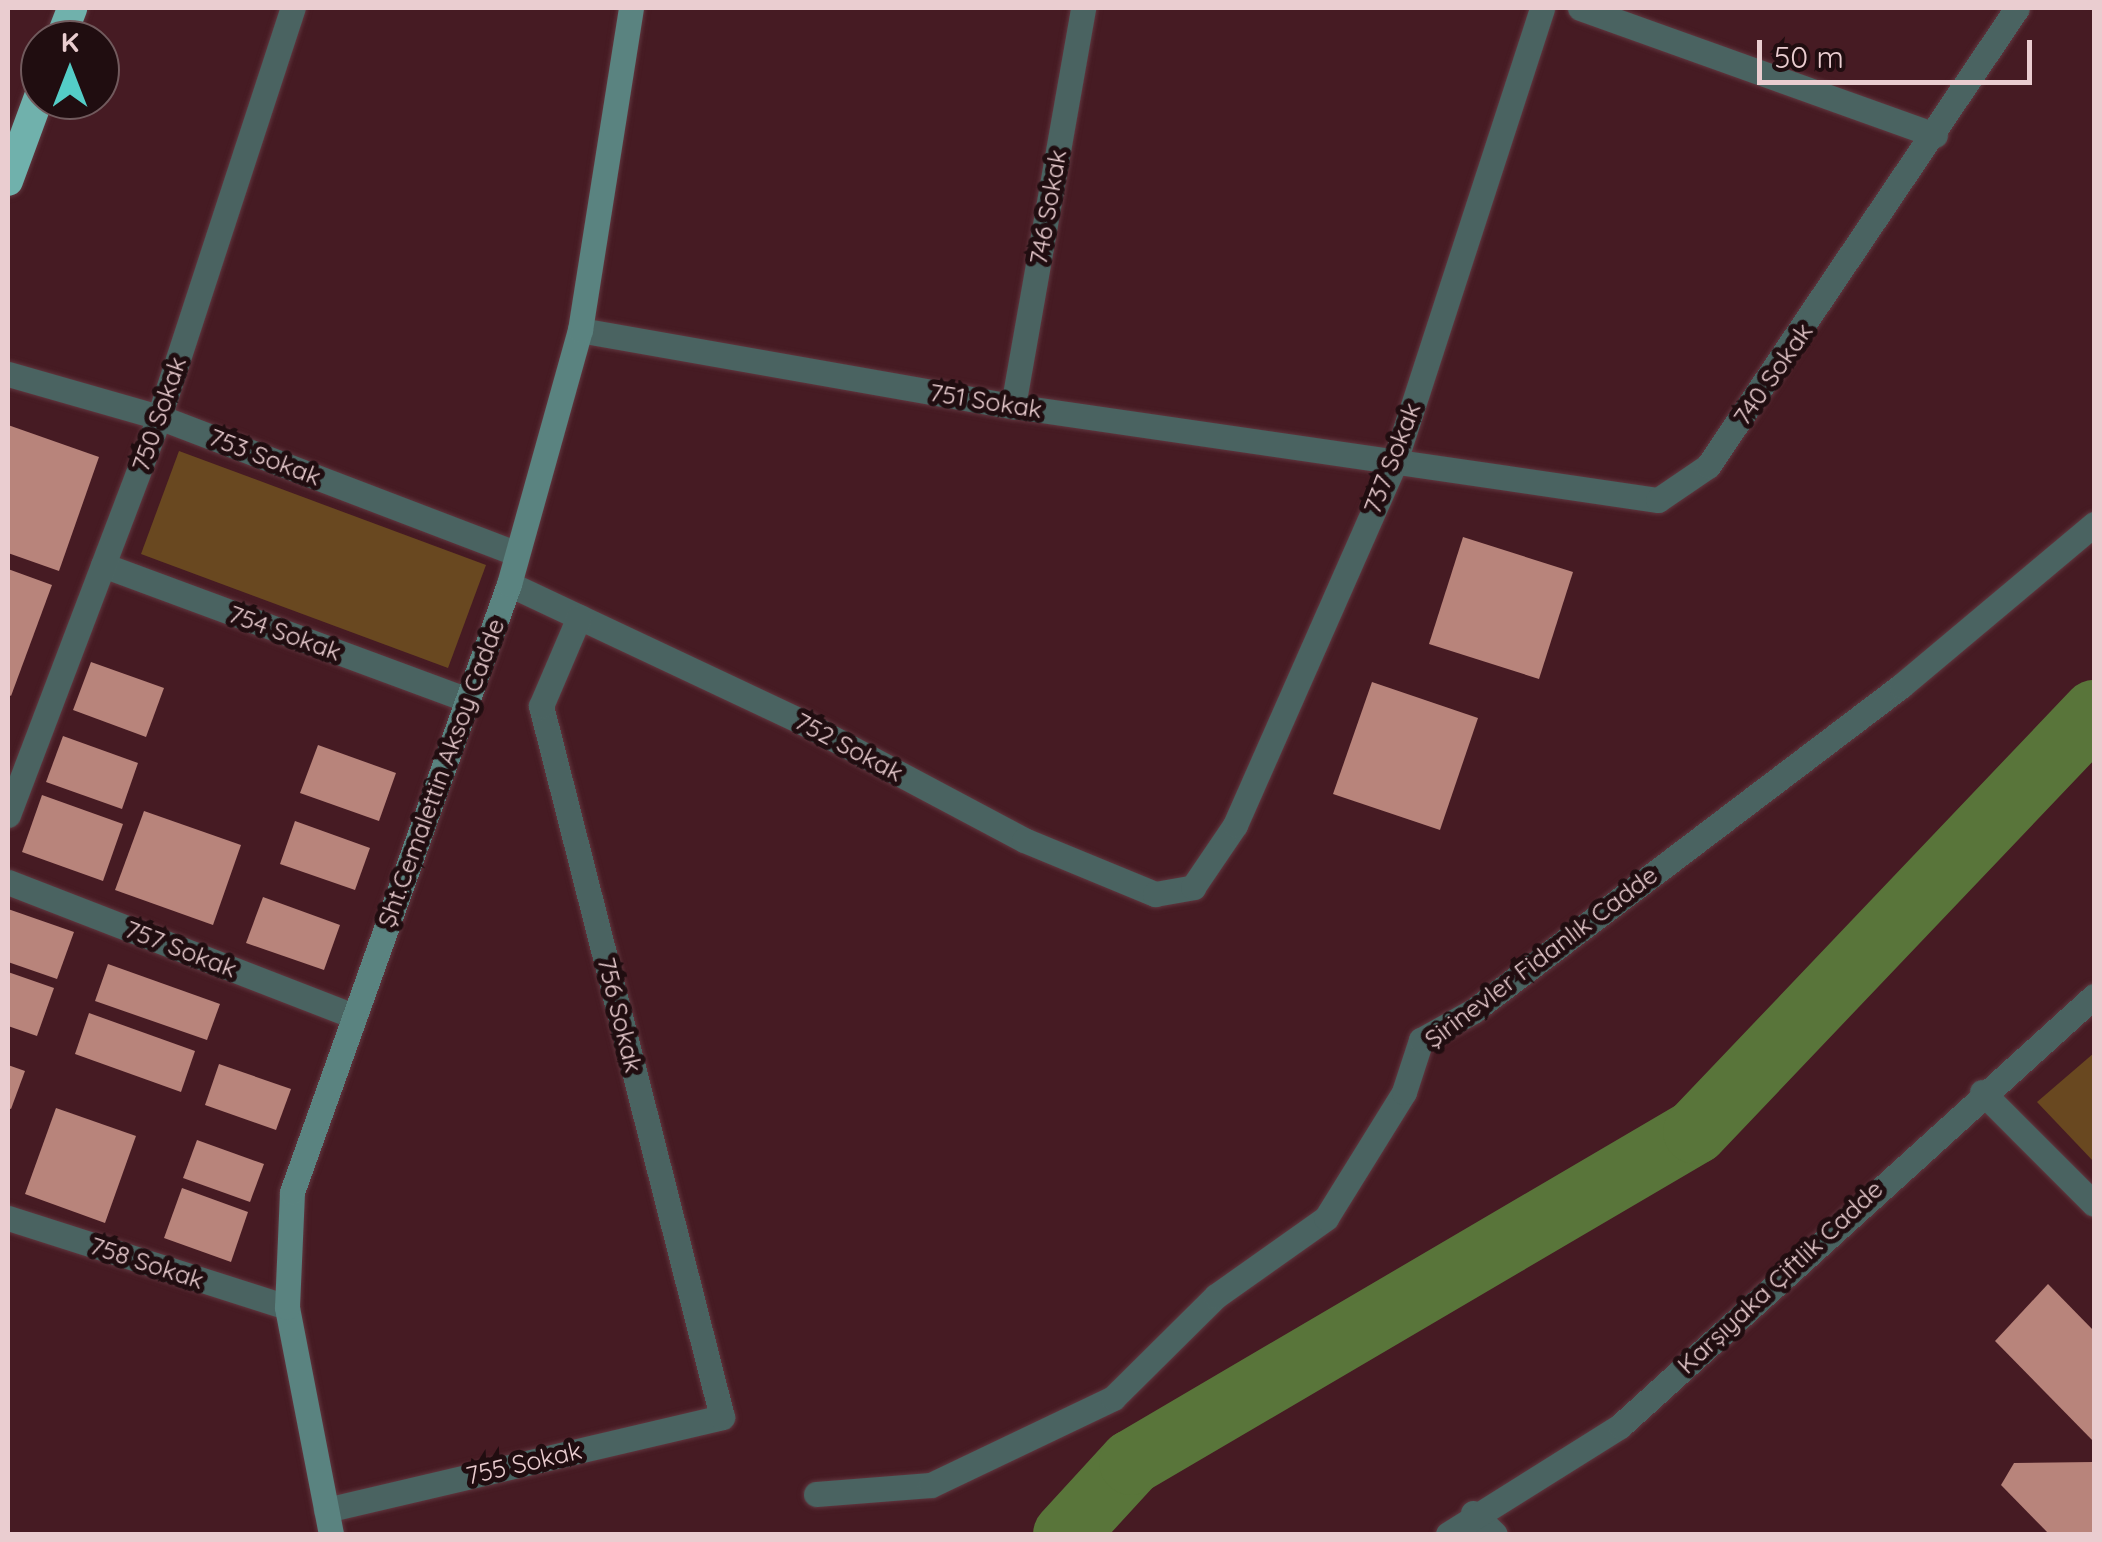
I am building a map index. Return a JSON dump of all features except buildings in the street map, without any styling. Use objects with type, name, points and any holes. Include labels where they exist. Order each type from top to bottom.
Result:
[{"type":"highway","points":[[8,181],[30,120]]},
{"type":"street","name":"750 Sokak","points":[[8,815],[160,417],[293,8]]},
{"type":"street","name":"Şht.Cemalettin Aksoy Cadde","points":[[329,1522],[287,1307],[292,1192],[509,584],[580,330],[631,8]]},
{"type":"street","name":"746 Sokak","points":[[1013,406],[1083,8]]},
{"type":"street","name":"737 Sokak","points":[[1193,888],[1235,826],[1394,464],[1542,8]]},
{"type":"street","points":[[1580,8],[1935,134]]},
{"type":"street","name":"740 Sokak","points":[[1394,464],[1658,500],[1686,488],[1935,134],[2016,8]]},
{"type":"street","name":"751 Sokak","points":[[580,330],[1013,406],[1394,464]]},
{"type":"street","name":"753 Sokak","points":[[8,374],[160,417],[517,554]]},
{"type":"street","name":"Şirinevler Fidanlık Cadde","points":[[816,1494],[931,1485],[1113,1398],[1216,1296],[1326,1218],[1404,1092],[1421,1040],[1473,1011],[1901,686],[2094,524]]},
{"type":"street","name":"754 Sokak","points":[[103,565],[467,700]]},
{"type":"street","name":"752 Sokak","points":[[509,584],[1024,840],[1155,894],[1193,888]]},
{"type":"street","name":"756 Sokak","points":[[579,617],[541,706],[722,1417]]},
{"type":"street","name":"757 Sokak","points":[[8,882],[354,1016]]},
{"type":"street","name":"Karşıyaka Çiftlik Cadde","points":[[1448,1534],[1473,1513],[1620,1426],[1982,1092],[2094,996]]},
{"type":"street","points":[[1982,1092],[2094,1204]]},
{"type":"street","name":"758 Sokak","points":[[8,1218],[287,1307]]},
{"type":"street","name":"755 Sokak","points":[[329,1522],[722,1417]]},
{"type":"street","points":[[1473,1513],[1495,1534]]},
{"type":"shaded area","points":[[179,451],[486,565],[448,668],[141,554]]},
{"type":"shaded area","points":[[2094,1053],[2094,1162],[2037,1102]]},
{"type":"waterway","points":[[1065,1534],[1131,1462],[1695,1131],[2094,712]]}]
